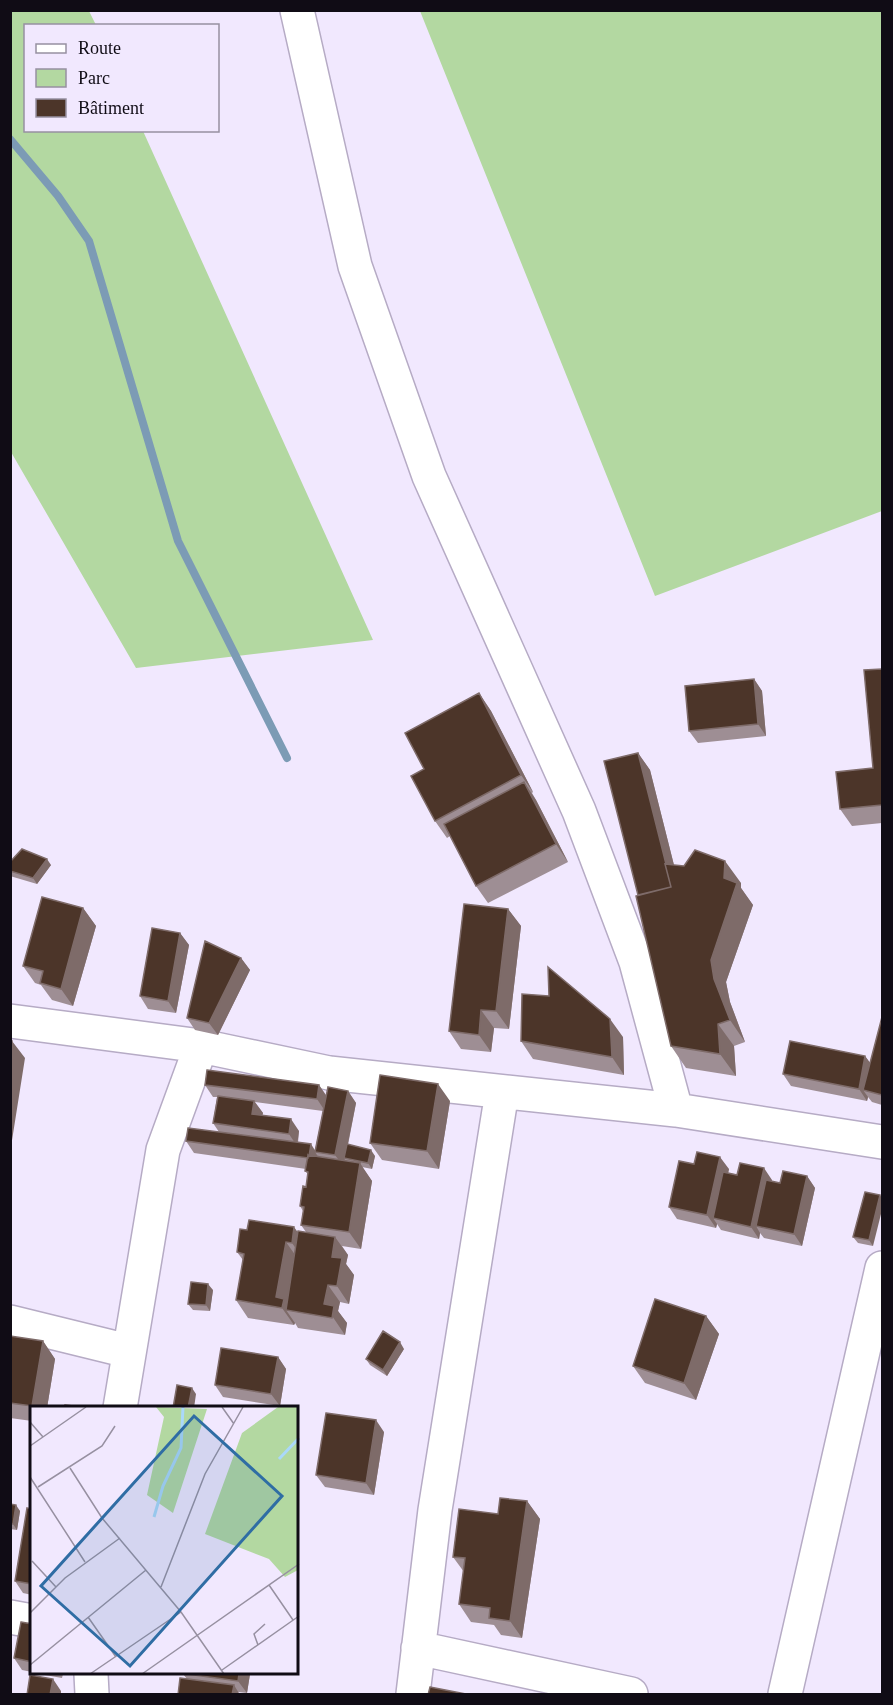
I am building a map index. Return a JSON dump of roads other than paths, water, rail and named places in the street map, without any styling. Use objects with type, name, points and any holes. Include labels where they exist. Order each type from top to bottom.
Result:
[{"type":"street","points":[[297,10],[355,266],[429,476],[579,812],[636,962],[676,1110]]},
{"type":"street","points":[[10,1022],[201,1046],[329,1073],[676,1110],[882,1143]]},
{"type":"street","points":[[120,1406],[163,1150],[201,1046]]},
{"type":"street","points":[[413,1695],[435,1510],[502,1092]]},
{"type":"street","points":[[785,1695],[882,1268]]},
{"type":"street","points":[[10,1322],[128,1351]]},
{"type":"street","points":[[10,1617],[30,1622]]},
{"type":"street","points":[[418,1648],[631,1695]]},
{"type":"street","points":[[91,1675],[92,1695]]},
{"type":"waterway","points":[[10,139],[58,196],[89,241],[178,541],[287,758]]}]
